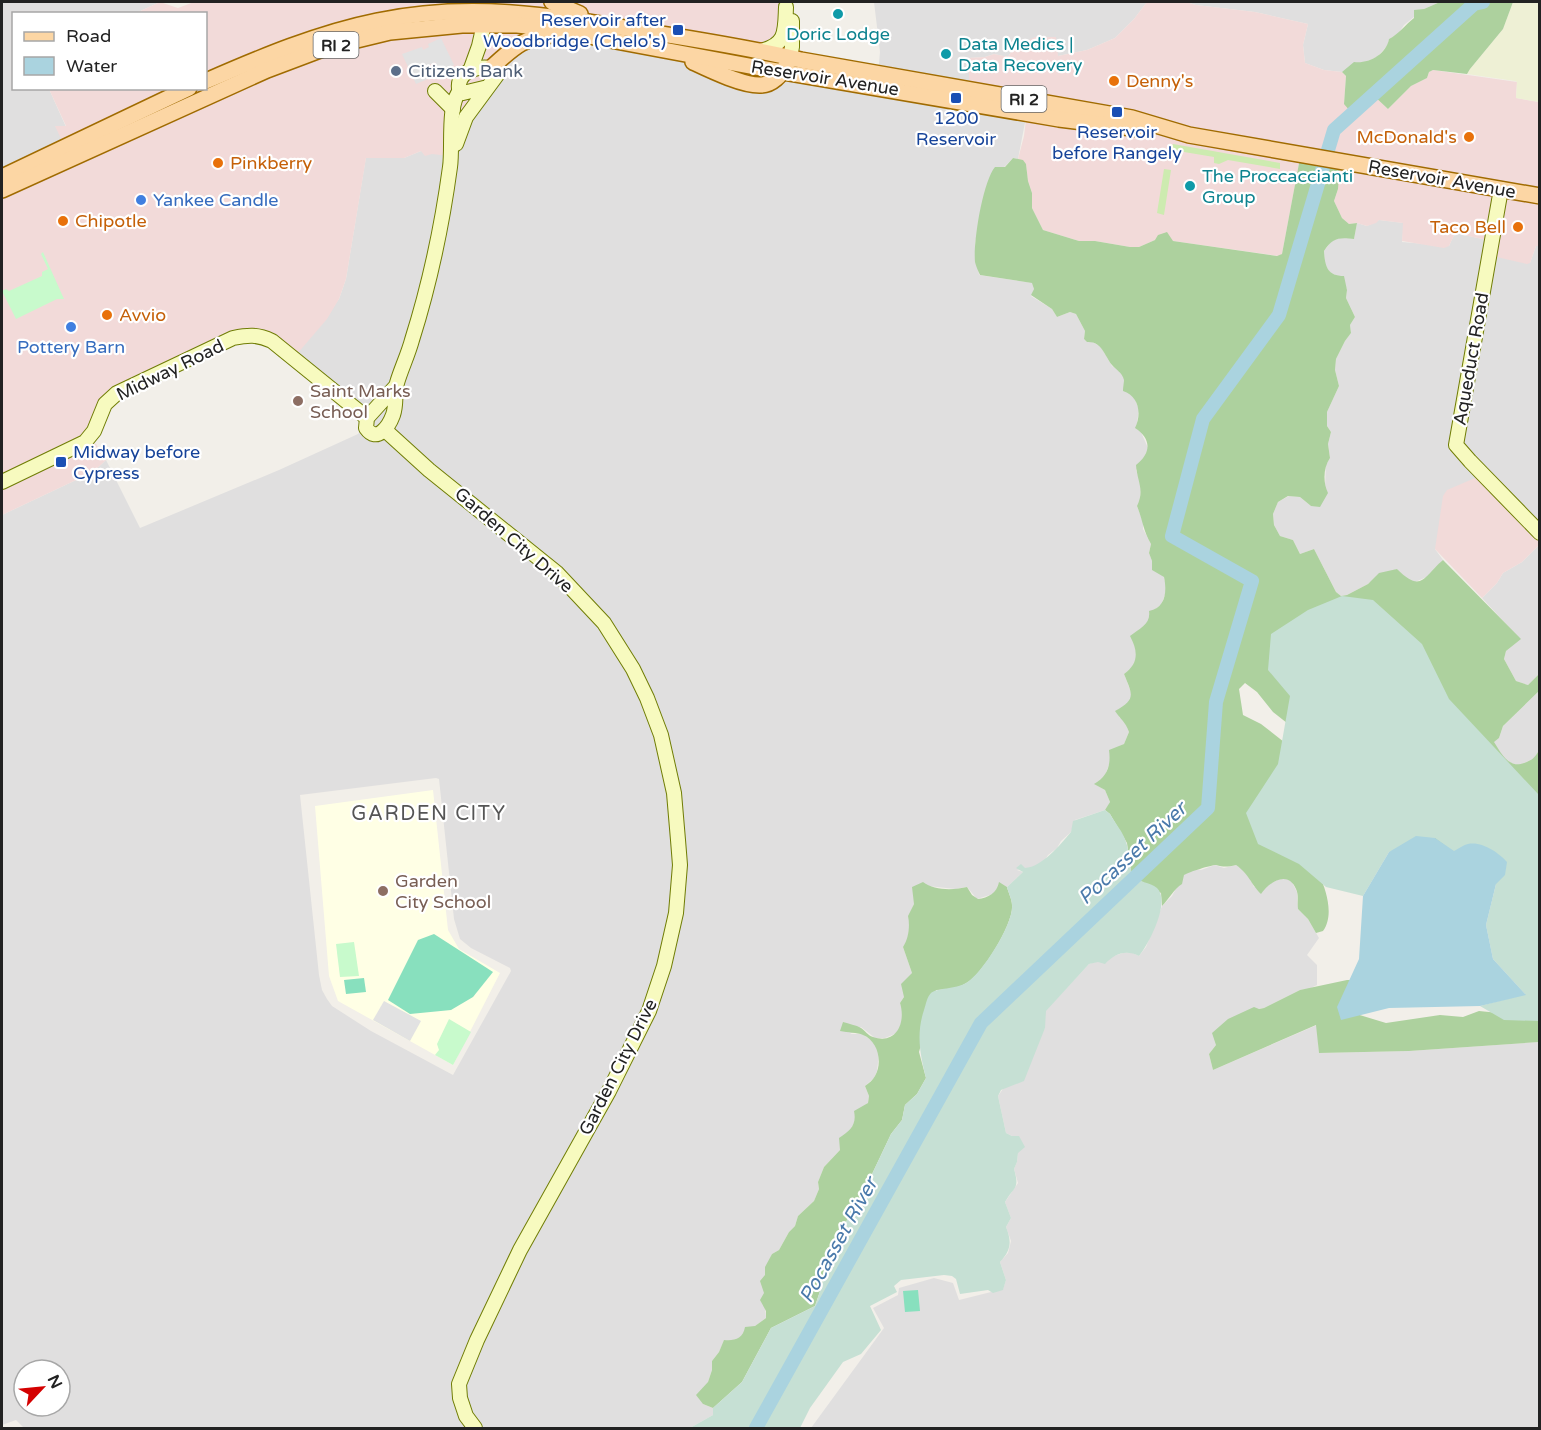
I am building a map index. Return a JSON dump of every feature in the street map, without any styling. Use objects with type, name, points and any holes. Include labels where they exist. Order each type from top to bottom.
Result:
[{"type":"main road","points":[[552,2],[602,24]]},
{"type":"main road","name":"Reservoir Avenue","points":[[489,12],[544,15],[760,51],[786,64],[1059,118],[1130,128],[1167,130],[1539,195]]},
{"type":"main road","name":"RI 2","points":[[207,81],[282,50],[357,25],[421,14],[489,12],[533,26],[667,51],[727,76],[759,85],[771,82],[786,64]]},
{"type":"main road","name":"RI 2","points":[[2,190],[308,53],[368,36],[432,26],[489,12]]},
{"type":"main road","points":[[490,68],[522,41],[540,36],[575,35]]},
{"type":"main road","points":[[2,177],[185,90]]},
{"type":"street","points":[[760,51],[775,46],[783,36],[785,4]]},
{"type":"street","points":[[785,4],[793,28],[792,47],[786,64]]},
{"type":"street","points":[[470,70],[480,46],[489,12]]},
{"type":"street","points":[[452,154],[466,117],[497,75],[490,68],[470,70],[461,77],[458,84],[460,91]]},
{"type":"street","points":[[460,91],[469,93],[488,87]]},
{"type":"street","points":[[435,91],[453,109]]},
{"type":"street","points":[[386,427],[392,417],[396,386],[411,344],[431,272],[443,217],[452,154],[454,99],[460,91]]},
{"type":"street","name":"Aqueduct Road","points":[[1501,189],[1456,445],[1539,533]]},
{"type":"street","name":"Midway Road","points":[[2,482],[85,442],[94,431],[105,404],[117,393],[233,338],[249,334],[260,335],[272,341],[369,416]]},
{"type":"street","points":[[369,416],[396,386]]},
{"type":"street","name":"Garden City Drive","points":[[369,416],[365,424],[370,433],[377,435],[386,427],[429,470],[557,573],[604,623],[648,698],[661,735],[674,793],[680,864],[676,913],[664,966],[649,1011],[609,1091],[520,1250],[477,1340],[459,1384],[460,1398],[466,1416],[475,1428]]},
{"type":"shaded area","points":[[2,2],[160,2],[138,12],[12,12],[12,90],[49,90],[66,127],[56,126],[66,149],[2,179]]},
{"type":"shaded area","points":[[160,2],[178,8],[194,2],[787,2],[793,46],[766,85],[689,59],[559,32],[509,51],[449,156],[432,154],[425,156],[421,151],[404,158],[366,158],[346,279],[339,299],[327,319],[297,354],[249,337],[123,391],[87,441],[96,444],[106,460],[93,472],[2,515],[2,183],[66,149],[55,126],[66,126],[49,90],[207,90],[207,12],[138,12]]},
{"type":"shaded area","points":[[874,2],[1147,2],[1115,38],[1087,50],[1058,56],[1057,53],[1024,46],[1011,52],[1008,57],[994,54],[968,58],[1027,112],[1018,159],[1013,158],[987,185],[975,243],[979,275],[1033,283],[1034,289],[1031,296],[1052,309],[1057,317],[1070,312],[1076,314],[1085,331],[1084,339],[1101,347],[1112,366],[1120,371],[1134,397],[1139,409],[1137,423],[1148,448],[1145,458],[1136,470],[1141,484],[1140,501],[1137,506],[1143,529],[1151,544],[1149,553],[1164,577],[1167,590],[1161,605],[1154,610],[1148,622],[1131,669],[1124,674],[1131,692],[1131,699],[1119,717],[1125,721],[1129,732],[1124,744],[1120,746],[1110,762],[1105,776],[1095,784],[1105,790],[1110,802],[1108,806],[1105,810],[1075,820],[1071,832],[1044,862],[1017,870],[1023,872],[1007,887],[999,883],[993,894],[977,899],[967,887],[955,889],[928,886],[914,904],[910,913],[907,942],[903,947],[912,973],[900,1003],[904,1013],[900,1029],[885,1038],[875,1038],[861,1027],[850,1034],[862,1034],[874,1042],[879,1054],[874,1078],[865,1086],[869,1096],[868,1103],[840,1150],[824,1167],[814,1201],[798,1216],[795,1226],[779,1250],[772,1254],[766,1267],[764,1293],[766,1318],[739,1338],[724,1341],[712,1361],[712,1370],[703,1404],[713,1408],[713,1415],[690,1428],[24,1428],[16,1420],[2,1425],[2,515],[93,472],[106,460],[140,528],[358,434],[366,424],[293,358],[339,299],[346,279],[366,157],[404,158],[421,151],[503,56],[549,35],[878,74],[880,52]],"holes":[[[439,779],[454,919],[460,939],[471,948],[510,968],[511,971],[453,1075],[371,1031],[332,1006],[322,990],[300,795]]]},
{"type":"shaded area","points":[[1147,2],[1186,2],[1255,12],[1308,24],[1303,45],[1305,63],[1324,70],[1342,72],[1346,76],[1344,104],[1373,95],[1388,109],[1411,86],[1427,78],[1429,72],[1433,70],[1517,82],[1516,98],[1539,102],[1539,246],[1536,246],[1530,263],[1488,255],[1487,240],[1455,233],[1449,246],[1444,248],[1402,241],[1403,223],[1379,220],[1367,226],[1357,223],[1349,224],[1342,218],[1334,201],[1338,189],[1300,158],[1282,254],[1279,256],[1173,241],[1155,240],[1139,247],[1130,247],[1095,241],[1079,241],[1043,230],[1032,208],[1032,193],[1026,164],[1018,159],[1027,112],[970,92],[968,58],[994,54],[1008,57],[1011,52],[1024,46],[1025,42],[1035,37],[1056,37],[1058,56],[1087,50],[1115,38]]},
{"type":"shaded area","points":[[1186,2],[1440,2],[1424,9],[1404,25],[1398,34],[1389,39],[1388,45],[1377,57],[1342,72],[1324,70],[1305,63],[1303,45],[1308,24],[1255,12]]},
{"type":"shaded area","points":[[1513,2],[1539,2],[1539,102],[1516,98],[1517,82],[1515,81],[1467,74],[1503,29]]},
{"type":"shaded area","points":[[441,38],[454,65],[440,71],[435,62],[425,67],[430,78],[416,84],[402,54],[422,47],[423,50],[429,47],[428,44]]},
{"type":"shaded area","points":[[1379,220],[1404,223],[1402,242],[1449,246],[1455,233],[1487,240],[1530,263],[1536,246],[1539,246],[1539,533],[1435,549],[1443,560],[1429,576],[1415,582],[1409,581],[1397,569],[1341,596],[1336,592],[1314,549],[1300,554],[1293,540],[1280,536],[1274,525],[1273,514],[1278,502],[1289,496],[1300,497],[1311,506],[1325,487],[1326,464],[1330,458],[1328,444],[1331,432],[1327,426],[1327,412],[1339,386],[1335,370],[1336,359],[1351,333],[1350,325],[1355,317],[1346,298],[1347,289],[1339,276],[1332,274],[1325,266],[1324,251],[1333,239],[1342,237],[1354,239],[1357,223],[1367,226]]},
{"type":"shaded area","points":[[1482,475],[1539,533],[1539,545],[1522,562],[1503,573],[1497,583],[1482,598],[1435,549],[1443,496],[1447,490]]},
{"type":"shaded area","points":[[1539,545],[1539,674],[1528,685],[1516,681],[1504,659],[1506,651],[1520,639],[1482,598],[1497,583],[1503,573],[1522,562]]},
{"type":"shaded area","points":[[1342,596],[1373,600],[1422,644],[1449,699],[1539,795],[1539,1021],[1504,1020],[1480,1006],[1525,994],[1493,959],[1486,925],[1496,884],[1435,838],[1389,852],[1363,896],[1326,887],[1299,864],[1258,844],[1246,813],[1278,764],[1290,696],[1268,670],[1271,634],[1308,610]]},
{"type":"shaded area","points":[[1539,691],[1539,750],[1535,758],[1520,765],[1513,764],[1503,758],[1493,742],[1499,738],[1503,726]]},
{"type":"shaded area","points":[[433,790],[448,930],[459,949],[500,973],[453,1065],[338,1001],[329,976],[315,806]]},
{"type":"shaded area","points":[[1105,810],[1125,838],[1133,874],[1157,888],[1161,894],[1160,912],[1153,933],[1139,956],[1125,953],[1116,955],[1105,964],[1098,962],[1089,964],[1046,1011],[1045,1028],[1024,1081],[1001,1090],[998,1096],[1006,1133],[1019,1136],[1025,1147],[1018,1153],[1014,1169],[1016,1184],[1005,1202],[1011,1218],[1006,1227],[1009,1246],[1000,1262],[1006,1280],[1003,1290],[993,1293],[988,1290],[960,1294],[956,1279],[944,1275],[901,1280],[894,1286],[897,1292],[870,1306],[881,1330],[861,1354],[843,1362],[810,1408],[800,1428],[690,1428],[713,1415],[713,1408],[742,1382],[771,1328],[815,1306],[840,1232],[864,1191],[891,1134],[902,1120],[905,1105],[917,1094],[926,1078],[920,1036],[922,1019],[930,995],[937,990],[966,983],[988,959],[1008,924],[1012,903],[1007,887],[1023,872],[1016,868],[1021,864],[1025,868],[1038,864],[1071,832],[1073,821]]},
{"type":"shaded area","points":[[1215,865],[1224,868],[1236,865],[1248,873],[1254,887],[1266,886],[1286,878],[1292,882],[1297,892],[1298,909],[1308,919],[1319,938],[1307,955],[1317,965],[1317,985],[1258,1009],[1216,1045],[1209,1054],[1213,1070],[1317,1025],[1319,1053],[1409,1051],[1539,1042],[1539,1428],[811,1428],[884,1328],[873,1308],[898,1295],[899,1288],[934,1278],[953,1283],[959,1300],[1003,1289],[1006,1280],[1000,1262],[1008,1253],[1011,1241],[1006,1227],[1011,1218],[1005,1202],[1018,1183],[1014,1169],[1018,1153],[1012,1136],[1006,1133],[998,1096],[1045,1028],[1045,1011],[1089,964],[1123,953],[1131,952],[1139,956],[1146,947],[1162,906],[1172,896],[1184,874],[1193,869],[1201,870]]},
{"type":"shaded area","points":[[384,1001],[421,1021],[410,1041],[373,1020]]},
{"type":"green space","points":[[1440,2],[1513,2],[1503,29],[1467,74],[1433,70],[1429,72],[1427,78],[1411,86],[1388,109],[1373,95],[1350,111],[1344,104],[1346,76],[1342,72],[1354,62],[1365,62],[1380,54],[1389,39],[1414,18],[1414,10],[1424,9]]},
{"type":"green space","points":[[1173,144],[1280,163],[1280,169],[1228,160],[1219,164],[1214,163],[1214,157],[1172,150],[1169,156],[1169,149]]},
{"type":"green space","points":[[1013,158],[1023,160],[1026,164],[1032,193],[1032,208],[1043,230],[1079,241],[1095,241],[1130,247],[1139,247],[1167,232],[1173,241],[1277,256],[1282,254],[1300,158],[1340,162],[1338,189],[1334,201],[1342,218],[1349,224],[1357,223],[1354,239],[1340,238],[1333,241],[1324,251],[1324,256],[1330,272],[1344,276],[1346,298],[1355,317],[1350,325],[1351,333],[1336,359],[1335,370],[1339,386],[1327,412],[1327,426],[1331,432],[1328,444],[1330,458],[1324,475],[1328,493],[1320,507],[1311,506],[1300,497],[1288,496],[1278,502],[1273,514],[1274,525],[1280,536],[1293,540],[1300,554],[1314,549],[1336,592],[1341,596],[1368,584],[1379,573],[1397,569],[1412,580],[1422,580],[1443,560],[1521,639],[1506,651],[1504,659],[1516,681],[1528,685],[1539,674],[1539,691],[1503,726],[1499,738],[1494,742],[1506,759],[1514,764],[1529,761],[1539,750],[1539,930],[1515,864],[1474,842],[1463,840],[1446,848],[1273,712],[1257,692],[1245,683],[1239,689],[1243,715],[1261,724],[1284,742],[1319,875],[1327,896],[1329,911],[1323,931],[1316,933],[1308,919],[1298,909],[1297,894],[1293,883],[1284,879],[1278,880],[1269,885],[1261,894],[1236,865],[1213,865],[1184,875],[1182,884],[1162,906],[1161,893],[1135,878],[1131,871],[1127,843],[1110,814],[1105,810],[1110,802],[1105,790],[1094,784],[1108,770],[1109,750],[1124,744],[1129,732],[1115,711],[1127,703],[1131,696],[1124,674],[1132,666],[1136,656],[1130,636],[1147,623],[1149,611],[1162,603],[1165,593],[1164,577],[1152,570],[1149,553],[1151,544],[1137,506],[1140,490],[1136,465],[1145,456],[1148,446],[1141,432],[1135,428],[1138,406],[1133,397],[1123,391],[1122,375],[1099,346],[1084,339],[1085,331],[1076,314],[1070,312],[1057,317],[1052,309],[1031,295],[1034,289],[1032,283],[979,273],[975,262],[976,241],[987,185],[995,167],[1005,167]]},
{"type":"green space","points":[[1164,169],[1171,170],[1164,215],[1157,213]]},
{"type":"green space","points":[[43,252],[64,299],[57,299],[16,319],[2,291],[6,289],[9,291],[42,276],[42,272],[48,269],[41,254]]},
{"type":"green space","points":[[923,882],[939,888],[967,887],[978,899],[992,894],[999,882],[1007,887],[1012,905],[1003,935],[981,969],[968,982],[953,988],[936,990],[919,1052],[926,1078],[917,1094],[905,1105],[902,1120],[891,1134],[864,1191],[840,1232],[815,1306],[771,1328],[742,1382],[713,1408],[703,1404],[696,1395],[708,1382],[712,1361],[724,1340],[738,1338],[745,1327],[755,1326],[766,1318],[766,1311],[760,1300],[764,1293],[760,1281],[765,1275],[765,1267],[772,1254],[779,1250],[795,1226],[798,1216],[814,1201],[824,1167],[840,1150],[839,1138],[853,1124],[854,1111],[868,1103],[869,1096],[865,1086],[874,1077],[879,1065],[878,1052],[872,1042],[863,1035],[840,1031],[843,1022],[859,1027],[871,1036],[881,1039],[894,1035],[898,1030],[902,1017],[900,1003],[904,997],[901,984],[912,973],[903,947],[907,940],[908,916],[914,904],[912,887]]},
{"type":"green space","points":[[434,934],[493,972],[473,997],[451,1010],[410,1014],[388,1000],[418,940]]},
{"type":"green space","points":[[354,942],[359,976],[340,977],[336,944]]},
{"type":"green space","points":[[364,978],[366,992],[346,994],[344,980]]},
{"type":"green space","points":[[1356,980],[1353,1013],[1386,1023],[1440,1015],[1463,1017],[1479,1011],[1539,1017],[1539,1042],[1409,1051],[1319,1053],[1316,1025],[1213,1070],[1209,1054],[1216,1045],[1212,1033],[1228,1019],[1254,1007],[1264,1008],[1300,990]]},
{"type":"green space","points":[[449,1019],[471,1032],[453,1065],[435,1055],[439,1050],[437,1044]]},
{"type":"green space","points":[[918,1290],[920,1311],[905,1312],[903,1291]]},
{"type":"water","points":[[1416,836],[1435,838],[1454,851],[1466,845],[1479,844],[1500,855],[1507,862],[1505,875],[1496,884],[1486,925],[1493,959],[1526,995],[1480,1006],[1389,1008],[1341,1020],[1337,1007],[1359,959],[1363,896],[1389,852]]},
{"type":"waterway","name":"Pocasset River","points":[[756,1428],[981,1023],[1208,808],[1216,702],[1252,581],[1172,536],[1203,419],[1279,315],[1334,130],[1474,4],[1483,2]]},
{"type":"place","name":"Doric Lodge","points":[[838,14]]},
{"type":"place","name":"Reservoir after Woodbridge (Chelo's)","points":[[678,30]]},
{"type":"place","name":"Data Medics | Data Recovery","points":[[946,54]]},
{"type":"place","name":"Citizens Bank","points":[[396,71]]},
{"type":"place","name":"Denny's","points":[[1114,81]]},
{"type":"place","name":"1200 Reservoir","points":[[956,98]]},
{"type":"place","name":"Reservoir before Rangely","points":[[1117,112]]},
{"type":"place","name":"McDonald's","points":[[1469,137]]},
{"type":"place","name":"Pinkberry","points":[[218,163]]},
{"type":"place","name":"The Proccaccianti Group","points":[[1190,186]]},
{"type":"place","name":"Yankee Candle","points":[[141,200]]},
{"type":"place","name":"Chipotle","points":[[63,221]]},
{"type":"place","name":"Taco Bell","points":[[1518,227]]},
{"type":"place","name":"Avvio","points":[[107,315]]},
{"type":"place","name":"Pottery Barn","points":[[71,327]]},
{"type":"place","name":"Saint Marks School","points":[[298,401]]},
{"type":"place","name":"Midway before Cypress","points":[[61,462]]},
{"type":"place","name":"Garden City School","points":[[383,891]]},
{"type":"district","name":"GARDEN CITY","points":[[429,813]]}]
